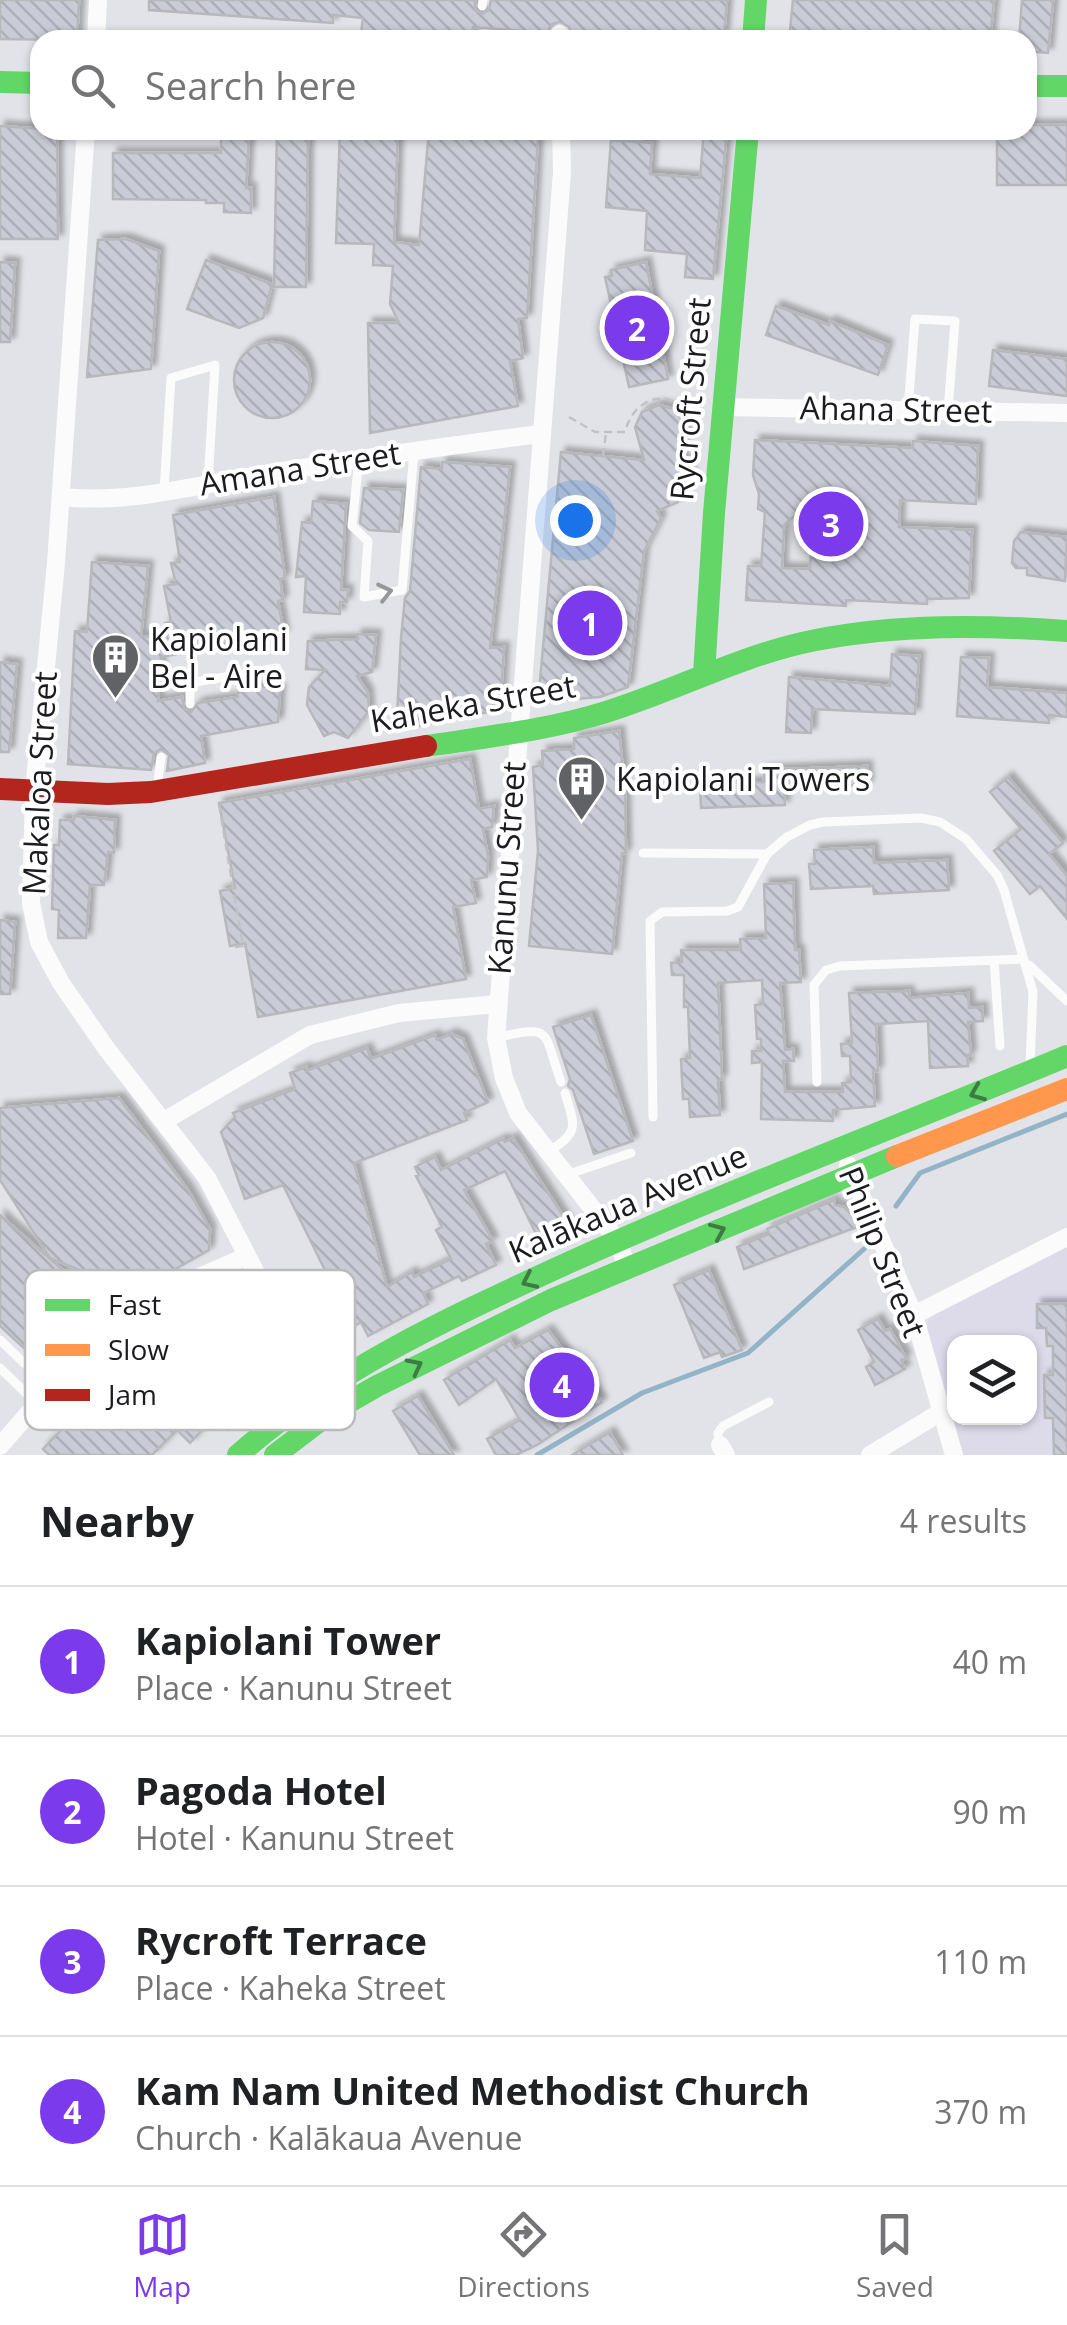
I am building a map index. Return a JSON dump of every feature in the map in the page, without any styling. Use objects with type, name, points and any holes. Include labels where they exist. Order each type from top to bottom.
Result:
[{"type":"main road","points":[[754,30],[756,0]]},
{"type":"main road","points":[[0,82],[30,83]]},
{"type":"main road","points":[[1037,86],[1067,86]]},
{"type":"main road","name":"Rycroft Street","points":[[704,674],[747,140]]},
{"type":"main road","name":"Kaheka Street","points":[[0,789],[108,794],[156,790],[517,731],[604,713],[792,645],[886,630],[1000,626],[1067,632]]},
{"type":"main road","name":"Kalākaua Avenue","points":[[355,1367],[617,1240],[1067,1056]]},
{"type":"main road","name":"Kalākaua Avenue","points":[[355,1400],[504,1322],[852,1174],[1067,1089]]},
{"type":"main road","name":"Kalākaua Avenue","points":[[238,1455],[269,1430]]},
{"type":"main road","name":"Kalākaua Avenue","points":[[276,1455],[308,1430]]},
{"type":"street","points":[[96,30],[98,0]]},
{"type":"street","name":"Makaloa Street","points":[[85,140],[34,791],[31,903],[38,942],[61,983],[207,1178],[252,1270]]},
{"type":"street","name":"Kanunu Street","points":[[560,140],[562,172],[496,1038],[504,1078],[518,1113],[617,1240],[628,1269]]},
{"type":"street","name":"Ahana Street","points":[[725,406],[1067,413]]},
{"type":"street","name":"Amana Street","points":[[60,496],[108,500],[164,493],[414,450],[540,434]]},
{"type":"street","points":[[164,1121],[310,1035],[398,1013],[497,1004]]},
{"type":"street","name":"Philip Street","points":[[840,1149],[914,1316],[954,1455]]},
{"type":"street","points":[[914,1316],[1067,1238]]},
{"type":"street","points":[[216,1270],[245,1257]]},
{"type":"street","points":[[870,1455],[941,1412]]},
{"type":"street","points":[[0,1446],[25,1418]]},
{"type":"lane","points":[[908,410],[914,319],[955,321],[948,410]]},
{"type":"lane","points":[[164,493],[172,378],[215,365],[208,483]]},
{"type":"lane","points":[[359,459],[352,526],[368,541],[364,597],[402,590],[414,450]]},
{"type":"lane","points":[[190,704],[190,683],[277,668]]},
{"type":"lane","points":[[156,790],[161,757]]},
{"type":"lane","points":[[653,1118],[650,921],[662,912],[726,911],[738,907],[767,854],[798,830],[823,822],[921,818],[940,822],[966,839],[997,875],[1034,1004],[1029,1072]]},
{"type":"lane","points":[[644,853],[767,854]]},
{"type":"lane","points":[[817,1082],[814,985],[826,970],[840,966],[1024,959],[1067,1001]]},
{"type":"lane","points":[[994,960],[1000,1046]]},
{"type":"lane","points":[[496,1038],[532,1029],[540,1031],[546,1037],[561,1082]]},
{"type":"lane","points":[[547,1152],[573,1132],[574,1122],[564,1093]]},
{"type":"lane","points":[[566,1175],[631,1153]]},
{"type":"lane","points":[[0,1340],[25,1362]]},
{"type":"lane","points":[[0,1368],[25,1392]]},
{"type":"lane","points":[[723,1450],[718,1434],[723,1426],[769,1402]]},
{"type":"path","points":[[569,416],[595,432],[625,432],[628,418],[639,406],[658,399],[677,401],[692,413],[697,432],[722,432]]},
{"type":"path","points":[[604,456],[606,432]]},
{"type":"path","points":[[218,805],[243,946],[235,947]]},
{"type":"shaded area","points":[[1067,1245],[1067,1455],[961,1455],[953,1425],[1037,1425],[1037,1335],[947,1335],[947,1405],[925,1327],[934,1313]]},
{"type":"building","points":[[0,0],[79,0],[78,30],[30,30],[30,39],[0,39]]},
{"type":"building","points":[[149,0],[475,0],[475,10],[482,14],[489,10],[491,0],[727,0],[724,30],[570,30],[560,22],[549,30],[473,27],[361,30],[363,18],[333,15],[333,23],[149,10]]},
{"type":"building","points":[[793,0],[994,0],[991,30],[790,30]]},
{"type":"building","points":[[1022,0],[1053,0],[1048,53],[1037,52],[1037,30],[1020,30]]},
{"type":"building","points":[[1037,125],[1067,125],[1067,185],[997,185],[997,140],[1037,140]]},
{"type":"building","points":[[0,126],[30,128],[30,140],[57,140],[58,239],[0,239]]},
{"type":"building","points":[[221,140],[249,140],[246,188],[251,188],[251,213],[224,212],[224,203],[206,200],[113,199],[113,153],[221,153]]},
{"type":"building","points":[[277,140],[308,140],[306,287],[274,287]]},
{"type":"building","points":[[340,140],[398,140],[394,242],[419,245],[428,140],[538,140],[527,318],[518,319],[523,358],[510,361],[518,406],[370,433],[368,323],[399,323],[390,304],[393,266],[373,265],[374,244],[336,243]]},
{"type":"building","points":[[611,140],[652,143],[650,174],[700,178],[703,140],[726,140],[713,279],[685,277],[687,254],[645,250],[647,211],[606,207]]},
{"type":"building","points":[[126,239],[159,251],[151,369],[87,377],[98,240]]},
{"type":"building","points":[[206,260],[272,284],[263,318],[239,328],[187,309]]},
{"type":"building","points":[[0,262],[15,263],[10,342],[0,342]]},
{"type":"building","points":[[646,262],[668,379],[629,387],[605,277],[612,276],[611,270]]},
{"type":"building","points":[[776,306],[829,325],[830,321],[888,345],[878,375],[766,335]]},
{"type":"building","points":[[272,342],[299,353],[310,380],[299,407],[272,418],[245,407],[234,380],[245,353]]},
{"type":"building","points":[[993,350],[1067,359],[1067,396],[989,386]]},
{"type":"building","points":[[659,405],[674,409],[685,423],[686,439],[680,451],[692,477],[672,484],[678,502],[657,511],[661,518],[644,551],[628,687],[600,697],[538,702],[561,452],[644,460],[635,427],[642,412]]},
{"type":"building","points":[[755,440],[913,448],[913,441],[978,446],[976,504],[900,500],[899,527],[972,530],[969,598],[927,599],[927,604],[846,600],[846,606],[746,600],[748,566],[761,566],[765,512],[758,509],[759,494],[753,475]],"holes":[[[814,498],[810,569],[782,568],[784,525]]]},
{"type":"building","points":[[442,462],[510,467],[490,648],[504,647],[501,695],[492,697],[493,711],[400,730],[397,716],[401,638],[405,598],[410,591],[421,467],[442,469]]},
{"type":"building","points":[[364,488],[403,490],[399,532],[369,530],[360,523]]},
{"type":"building","points":[[274,497],[285,578],[280,579],[283,600],[278,601],[284,634],[161,657],[158,701],[182,697],[184,709],[191,712],[198,703],[238,697],[237,693],[268,686],[269,691],[280,689],[278,722],[201,736],[205,763],[167,771],[169,755],[161,749],[154,753],[151,770],[68,764],[75,631],[87,632],[92,562],[148,566],[141,636],[167,638],[165,623],[171,622],[164,586],[176,584],[171,563],[180,562],[173,515]]},
{"type":"building","points":[[313,501],[346,504],[341,590],[348,590],[347,602],[340,602],[340,614],[304,612],[306,576],[296,577],[302,522],[311,523]]},
{"type":"building","points":[[1021,532],[1067,537],[1065,581],[1027,575],[1027,568],[1016,568],[1012,563],[1014,541]]},
{"type":"building","points":[[357,634],[376,635],[372,672],[357,676],[368,693],[369,711],[348,738],[334,732],[324,736],[307,705],[309,687],[325,670],[306,669],[308,641],[358,639]]},
{"type":"building","points":[[892,654],[919,656],[915,714],[812,709],[811,733],[786,732],[789,677],[890,686]]},
{"type":"building","points":[[961,657],[989,658],[987,687],[1067,693],[1067,717],[1049,715],[1049,723],[957,716]]},
{"type":"building","points":[[0,662],[17,664],[9,752],[0,752]]},
{"type":"building","points":[[619,731],[626,853],[622,853],[612,954],[529,946],[538,851],[533,767],[543,765],[542,751],[574,749],[574,738]]},
{"type":"building","points":[[470,759],[479,809],[494,806],[492,827],[483,829],[487,877],[471,880],[476,903],[453,907],[466,979],[258,1017],[245,943],[230,946],[220,891],[235,888],[219,803]]},
{"type":"building","points":[[867,766],[868,785],[784,788],[785,805],[701,808],[700,784],[764,782],[764,770]]},
{"type":"building","points":[[1008,777],[1063,843],[1049,854],[1067,876],[1067,919],[1040,886],[1030,894],[994,851],[1021,829],[990,792]]},
{"type":"building","points":[[74,816],[115,820],[114,853],[108,852],[104,885],[90,885],[86,938],[58,938],[59,910],[52,909],[54,845],[59,845],[60,820],[74,820]]},
{"type":"building","points":[[873,847],[874,863],[947,860],[949,890],[874,894],[873,886],[811,889],[809,864],[815,864],[814,850]]},
{"type":"building","points":[[793,883],[795,950],[799,950],[801,982],[780,983],[785,1050],[793,1049],[794,1061],[783,1061],[785,1092],[843,1092],[842,1083],[851,1082],[850,1056],[842,1056],[841,1044],[852,1043],[849,993],[909,991],[909,998],[968,993],[969,1008],[982,1007],[983,1021],[968,1022],[968,1066],[930,1068],[928,1021],[876,1024],[875,1106],[833,1110],[833,1121],[761,1119],[762,1062],[752,1063],[752,1051],[761,1051],[755,1005],[763,1004],[762,980],[718,983],[720,1115],[690,1117],[689,1099],[683,1099],[681,1059],[690,1058],[688,1007],[684,1007],[684,975],[672,975],[671,963],[682,962],[681,950],[741,950],[740,939],[766,938],[764,884]]},
{"type":"building","points":[[0,920],[15,922],[10,994],[0,994]]},
{"type":"building","points":[[591,1015],[633,1141],[594,1154],[573,1090],[568,1086],[570,1079],[553,1027]]},
{"type":"building","points":[[452,1034],[463,1039],[488,1102],[464,1113],[467,1120],[354,1163],[387,1287],[412,1272],[414,1277],[451,1259],[436,1230],[442,1227],[416,1176],[419,1175],[415,1167],[435,1157],[441,1170],[503,1139],[505,1142],[513,1138],[576,1236],[560,1242],[555,1235],[541,1244],[505,1171],[464,1190],[493,1241],[486,1244],[496,1265],[423,1293],[428,1304],[368,1336],[361,1322],[355,1326],[355,1270],[325,1270],[283,1185],[245,1199],[221,1132],[235,1117],[233,1113],[295,1089],[290,1073],[306,1067],[306,1071],[367,1048],[371,1059],[435,1035],[437,1040]]},
{"type":"building","points":[[119,1098],[188,1190],[210,1229],[209,1250],[174,1270],[79,1270],[50,1258],[0,1180],[0,1108]]},
{"type":"building","points":[[834,1200],[835,1205],[852,1215],[857,1227],[744,1269],[737,1247],[769,1234],[767,1229]]},
{"type":"building","points":[[0,1215],[63,1270],[25,1270],[25,1349],[0,1326]]},
{"type":"building","points":[[709,1270],[742,1350],[704,1358],[674,1285]]},
{"type":"building","points":[[1037,1304],[1067,1304],[1067,1455],[1054,1455],[1053,1418],[1045,1418],[1044,1375],[1053,1375],[1053,1346],[1047,1346],[1046,1328],[1037,1328]]},
{"type":"building","points":[[878,1319],[885,1331],[890,1329],[906,1358],[901,1360],[905,1369],[875,1385],[866,1367],[874,1362],[858,1330]]},
{"type":"building","points":[[548,1330],[602,1402],[537,1445],[516,1455],[496,1455],[487,1439],[520,1420],[496,1379],[459,1405],[444,1380],[510,1340],[515,1348]]},
{"type":"building","points":[[418,1396],[454,1455],[420,1455],[393,1411]]},
{"type":"building","points":[[61,1430],[177,1430],[152,1455],[49,1455],[43,1449]]},
{"type":"building","points":[[177,1430],[202,1430],[190,1443]]},
{"type":"building","points":[[610,1432],[623,1455],[572,1455]]},
{"type":"waterway","points":[[896,1206],[920,1173],[1067,1114]]},
{"type":"waterway","points":[[537,1455],[642,1393],[748,1353],[864,1249]]},
{"type":"traffic: fast","points":[[754,30],[756,0]]},
{"type":"traffic: fast","points":[[0,82],[30,83]]},
{"type":"traffic: fast","points":[[1037,86],[1067,86]]},
{"type":"traffic: fast","points":[[704,674],[747,140]]},
{"type":"traffic: fast","points":[[426,746],[584,718],[762,654],[816,640],[941,627],[1067,631]]},
{"type":"traffic: fast","points":[[355,1370],[473,1307],[557,1268],[1067,1056]]},
{"type":"traffic: fast","points":[[355,1399],[551,1300],[897,1156]]},
{"type":"traffic: fast","points":[[238,1455],[268,1430]]},
{"type":"traffic: fast","points":[[275,1455],[308,1430]]},
{"type":"traffic: slow","points":[[897,1156],[1067,1089]]},
{"type":"traffic: jam","points":[[0,789],[151,792],[426,746]]},
{"type":"place","name":"Pagoda Hotel","points":[[637,328]]},
{"type":"place","name":"Rycroft Terrace","points":[[831,524]]},
{"type":"place","name":"Kapiolani Tower","points":[[590,623]]},
{"type":"place","name":"Kapiolani Bel - Aire","points":[[115,700]]},
{"type":"place","name":"Kapiolani Towers","points":[[581,822]]},
{"type":"place","name":"Kam Nam United Methodist Church","points":[[562,1385]]}]
